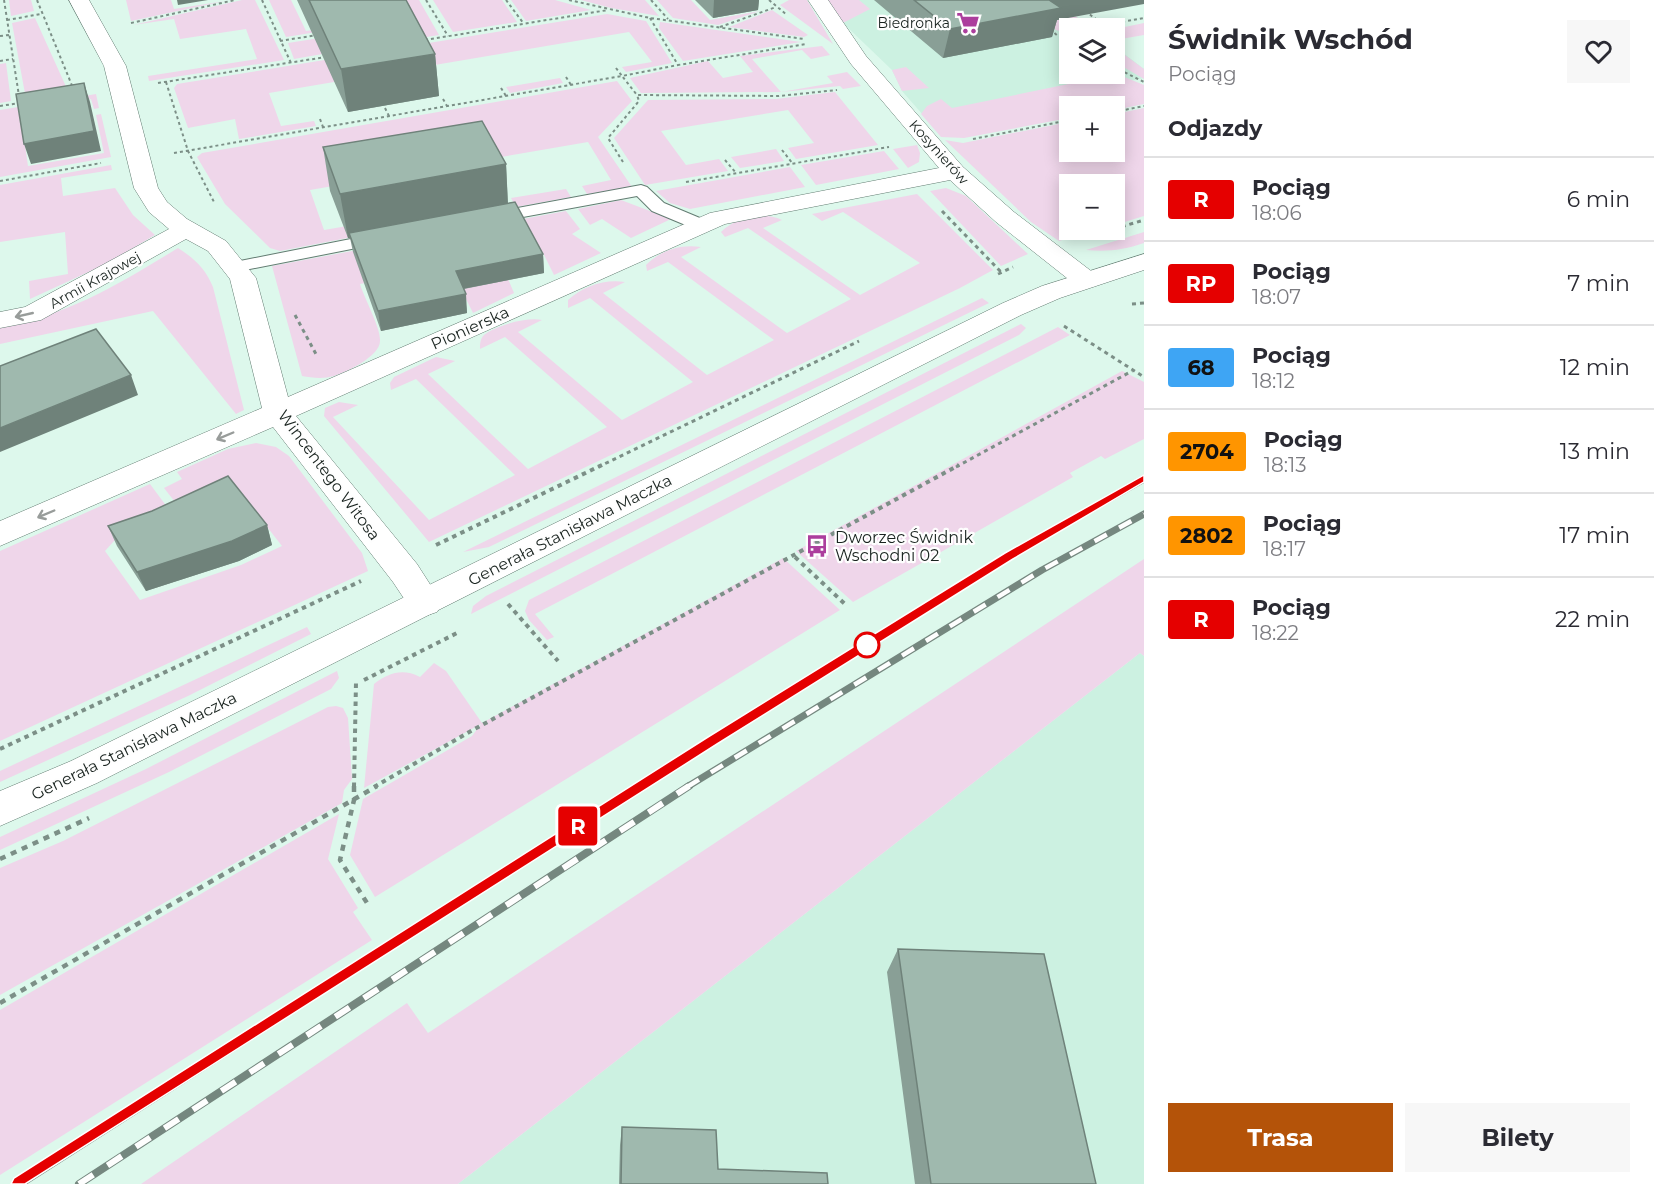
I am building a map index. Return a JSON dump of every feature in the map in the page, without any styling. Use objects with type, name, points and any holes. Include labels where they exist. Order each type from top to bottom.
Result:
[{"type":"street","name":"Wincentego Witosa","points":[[79,0],[115,66],[146,188],[158,207],[186,229],[217,246],[243,278],[278,413],[398,564],[425,603]]},
{"type":"street","name":"Kosynierów","points":[[818,0],[858,60],[955,172],[1046,250],[1086,280]]},
{"type":"street","name":"Pionierska","points":[[0,534],[719,218],[955,172]]},
{"type":"street","name":"Armii Krajowej","points":[[0,320],[32,314],[56,303],[186,229]]},
{"type":"street","name":"Generała Stanisława Maczka","points":[[0,809],[84,772],[1012,309],[1086,280],[1144,262]]},
{"type":"lane","points":[[474,221],[641,190],[658,207],[701,225]]},
{"type":"lane","points":[[235,267],[268,258],[396,235]]},
{"type":"path","points":[[0,106],[20,103],[4,0]]},
{"type":"path","points":[[37,0],[73,88]]},
{"type":"path","points":[[124,25],[235,0]]},
{"type":"path","points":[[262,0],[291,63]]},
{"type":"path","points":[[426,0],[448,36]]},
{"type":"path","points":[[506,0],[524,24]]},
{"type":"path","points":[[0,181],[188,151],[811,42],[650,18],[569,0]]},
{"type":"path","points":[[651,0],[669,21]]},
{"type":"path","points":[[769,0],[795,21]]},
{"type":"path","points":[[0,7],[5,6]]},
{"type":"path","points":[[1079,6],[1104,25],[1144,18]]},
{"type":"path","points":[[720,28],[776,7]]},
{"type":"path","points":[[415,42],[608,10]]},
{"type":"path","points":[[7,20],[41,14]]},
{"type":"path","points":[[650,18],[678,65]]},
{"type":"path","points":[[1043,25],[1059,37]]},
{"type":"path","points":[[280,41],[327,33]]},
{"type":"path","points":[[0,36],[9,35]]},
{"type":"path","points":[[121,88],[326,57]]},
{"type":"path","points":[[0,61],[13,59]]},
{"type":"path","points":[[616,68],[639,101],[608,138],[641,190],[928,139],[964,140],[1059,122]]},
{"type":"path","points":[[1125,72],[1144,82]]},
{"type":"path","points":[[566,77],[571,85]]},
{"type":"path","points":[[166,82],[188,151],[216,205]]},
{"type":"path","points":[[501,88],[506,96]]},
{"type":"path","points":[[637,95],[779,96],[838,90]]},
{"type":"path","points":[[443,99],[447,106]]},
{"type":"path","points":[[1125,110],[1144,106]]},
{"type":"path","points":[[385,108],[389,116]]},
{"type":"path","points":[[320,119],[323,127]]},
{"type":"path","points":[[782,150],[793,164]]},
{"type":"path","points":[[726,160],[736,173]]},
{"type":"path","points":[[912,180],[1001,272]]},
{"type":"path","points":[[1125,226],[1144,220]]},
{"type":"path","points":[[993,276],[1046,250],[1078,240]]},
{"type":"path","points":[[268,258],[334,389]]},
{"type":"path","points":[[0,749],[398,564],[870,336]]},
{"type":"path","points":[[1109,356],[1144,377]]},
{"type":"path","points":[[0,1003],[471,731],[1132,371]]},
{"type":"path","points":[[794,557],[847,606]]},
{"type":"path","points":[[508,603],[558,661]]},
{"type":"path","points":[[310,605],[351,663],[356,684],[354,800],[340,860],[367,903]]},
{"type":"shaded area","points":[[9,0],[31,0],[34,11],[11,16]]},
{"type":"shaded area","points":[[126,0],[171,0],[174,9],[225,1],[131,21]]},
{"type":"shaded area","points":[[242,0],[255,0],[284,60],[149,81],[148,76],[257,59],[246,29],[180,39],[174,19],[133,25]]},
{"type":"shaded area","points":[[269,0],[291,0],[306,31],[341,26],[342,28],[286,37]]},
{"type":"shaded area","points":[[391,0],[419,0],[439,35],[366,47]]},
{"type":"shaded area","points":[[433,0],[502,0],[517,22],[453,32]]},
{"type":"shaded area","points":[[511,0],[555,0],[591,10],[526,21]]},
{"type":"shaded area","points":[[581,0],[645,0],[659,16],[611,8]]},
{"type":"shaded area","points":[[657,0],[691,0],[710,20],[760,11],[718,25],[673,18]]},
{"type":"shaded area","points":[[789,0],[807,0],[833,44],[780,5]]},
{"type":"shaded area","points":[[827,0],[1054,0],[1078,18],[1059,18],[1059,84],[1115,84],[930,123],[902,91],[892,70],[843,23]]},
{"type":"shaded area","points":[[827,0],[859,0],[870,9],[843,23]]},
{"type":"shaded area","points":[[1016,0],[1054,0],[1078,18],[1059,18],[1059,31]]},
{"type":"shaded area","points":[[772,10],[808,35],[804,37],[729,27]]},
{"type":"shaded area","points":[[607,14],[646,21],[672,63],[626,72],[622,67],[652,62],[629,32],[269,93],[281,126],[314,121],[316,126],[239,139],[235,119],[188,128],[174,88],[177,84]]},
{"type":"shaded area","points":[[35,18],[68,91],[26,99],[12,23]]},
{"type":"shaded area","points":[[660,22],[801,42],[683,61],[659,28]]},
{"type":"shaded area","points":[[1144,23],[1144,35],[1125,38],[1125,27]]},
{"type":"shaded area","points":[[345,34],[351,49],[294,59],[288,43]]},
{"type":"shaded area","points":[[822,46],[830,55],[811,59],[802,50],[752,59],[781,92],[641,93],[630,78],[708,61],[723,78],[753,72],[740,56]]},
{"type":"shaded area","points":[[1125,55],[1144,69],[1144,78],[1125,82]]},
{"type":"shaded area","points":[[1125,55],[1144,69],[1144,79],[1125,68]]},
{"type":"shaded area","points":[[6,63],[11,101],[0,103],[0,64]]},
{"type":"shaded area","points":[[906,67],[929,88],[902,91],[892,70]]},
{"type":"shaded area","points":[[847,72],[861,86],[843,89],[840,86],[781,92],[833,83],[827,76]]},
{"type":"shaded area","points":[[1125,77],[1144,85],[1144,104],[1125,108],[1125,96],[1059,96],[1059,120],[964,138],[941,137],[921,114],[927,106],[941,99],[952,108],[1068,84],[1125,84]]},
{"type":"shaded area","points":[[560,78],[563,83],[510,93],[506,87]]},
{"type":"shaded area","points":[[617,81],[632,101],[598,137],[632,187],[587,194],[582,186],[611,180],[588,142],[310,190],[324,230],[359,224],[363,235],[280,251],[270,248],[225,204],[197,157],[202,153]]},
{"type":"shaded area","points":[[835,92],[878,145],[796,159],[788,148],[814,143],[788,110],[661,131],[686,165],[719,159],[728,171],[645,185],[614,138],[648,100],[776,99]]},
{"type":"shaded area","points":[[96,94],[99,108],[94,109],[91,99],[20,111],[28,166],[104,153],[96,115],[101,114],[111,157],[0,177],[0,110]]},
{"type":"shaded area","points":[[1144,108],[1144,216],[1125,222],[1125,174],[1059,174],[1059,240],[1063,240],[1059,241],[1031,222],[945,140],[963,143],[1059,124],[1059,162],[1125,162],[1125,112]]},
{"type":"shaded area","points":[[917,145],[920,153],[919,162],[908,168],[893,149]]},
{"type":"shaded area","points":[[776,149],[784,161],[740,168],[731,157]]},
{"type":"shaded area","points":[[884,151],[899,169],[816,185],[801,165]]},
{"type":"shaded area","points":[[111,165],[112,170],[61,178],[63,196],[115,188],[133,215],[155,235],[108,263],[30,299],[29,281],[68,274],[65,232],[0,242],[0,185]]},
{"type":"shaded area","points":[[790,167],[805,187],[690,209],[670,203],[656,191]]},
{"type":"shaded area","points":[[946,188],[966,196],[1028,254],[1001,266],[930,191]]},
{"type":"shaded area","points":[[566,189],[571,197],[516,207],[511,198]]},
{"type":"shaded area","points":[[917,194],[993,270],[960,288],[429,542],[324,416],[325,408],[339,402],[358,405],[333,417],[429,520],[515,475],[416,379],[391,390],[390,383],[394,377],[436,357],[455,361],[428,374],[528,469],[607,427],[505,337],[480,349],[484,335],[512,323],[542,320],[518,332],[622,420],[693,382],[590,298],[568,308],[568,300],[574,295],[588,287],[602,283],[625,282],[603,293],[707,375],[774,340],[668,262],[647,271],[646,265],[658,255],[672,249],[686,246],[701,247],[681,257],[787,333],[851,299],[748,228],[725,237],[721,232],[734,223],[750,217],[767,216],[782,220],[763,228],[860,295],[920,263],[843,212],[822,221],[812,214]]},
{"type":"shaded area","points":[[621,200],[671,219],[631,238],[602,219],[590,225],[578,209]]},
{"type":"shaded area","points":[[566,211],[580,229],[572,234],[601,253],[554,275],[543,253],[500,260],[514,293],[473,313],[450,267],[360,284],[380,335],[379,347],[362,363],[340,374],[322,378],[302,376],[272,266]]},
{"type":"shaded area","points":[[1144,232],[1144,243],[1115,250],[1086,250],[1125,240],[1125,238]]},
{"type":"shaded area","points":[[178,248],[199,264],[213,287],[244,410],[236,414],[153,311],[0,344],[0,327],[25,322],[71,306],[136,274]]},
{"type":"shaded area","points":[[982,298],[989,303],[489,547],[463,552]]},
{"type":"shaded area","points":[[1021,324],[1026,328],[1019,335],[471,614],[473,606],[486,596]]},
{"type":"shaded area","points":[[1058,327],[1070,335],[535,614],[554,637],[547,640],[529,620],[525,611],[529,600]]},
{"type":"shaded area","points":[[1122,371],[1144,382],[1144,439],[1105,459],[1101,456],[1070,473],[1073,477],[853,602],[796,551]]},
{"type":"shaded area","points":[[256,443],[276,447],[289,456],[362,553],[368,571],[0,741],[0,551],[150,484],[173,515],[114,541],[105,551],[140,600],[241,565],[282,546],[239,491],[186,516],[164,488],[182,479],[177,472],[228,449]]},
{"type":"shaded area","points":[[783,558],[840,610],[375,897],[350,855],[363,799],[472,736],[481,724],[364,788],[374,684],[385,677],[401,672],[420,677],[434,663],[446,671],[482,723]]},
{"type":"shaded area","points":[[1144,559],[1144,656],[1140,653],[458,1184],[141,1184],[407,1003],[428,1033]]},
{"type":"shaded area","points":[[307,627],[311,634],[188,696],[0,782],[0,771]]},
{"type":"shaded area","points":[[1140,653],[1144,656],[1144,1184],[458,1184]]},
{"type":"shaded area","points":[[337,671],[339,678],[331,689],[169,772],[0,850],[0,837],[146,769]]},
{"type":"shaded area","points":[[328,707],[343,708],[348,718],[352,779],[344,790],[342,803],[0,995],[0,868],[63,841]]},
{"type":"shaded area","points":[[339,814],[328,859],[358,908],[353,912],[372,940],[0,1175],[0,1010]]},
{"type":"building","points":[[309,0],[406,0],[435,54],[341,69]]},
{"type":"building","points":[[914,0],[1049,0],[1061,8],[950,29]]},
{"type":"building","points":[[84,83],[94,131],[24,144],[16,94]]},
{"type":"building","points":[[482,121],[506,164],[340,194],[323,147]]},
{"type":"building","points":[[515,202],[543,254],[456,271],[466,294],[378,311],[349,233]]},
{"type":"building","points":[[96,329],[131,375],[0,428],[0,366]]},
{"type":"building","points":[[228,476],[267,525],[232,541],[137,572],[108,526],[152,511]]},
{"type":"building","points":[[898,949],[1044,954],[1096,1184],[931,1184]]},
{"type":"building","points":[[622,1127],[716,1130],[718,1169],[827,1173],[828,1184],[621,1184]]},
{"type":"railway","points":[[638,787],[1009,556],[1144,479]]},
{"type":"railway","points":[[687,787],[1042,570],[1144,514]]},
{"type":"railway","points":[[20,1184],[641,786]]},
{"type":"railway","points":[[79,1184],[689,786]]},
{"type":"train","name":"R","points":[[20,1184],[712,740],[1009,556],[1144,479]]},
{"type":"place","name":"Biedronka","points":[[968,23]]},
{"type":"place","name":"Dworzec Świdnik Wschodni 02","points":[[817,546]]}]
